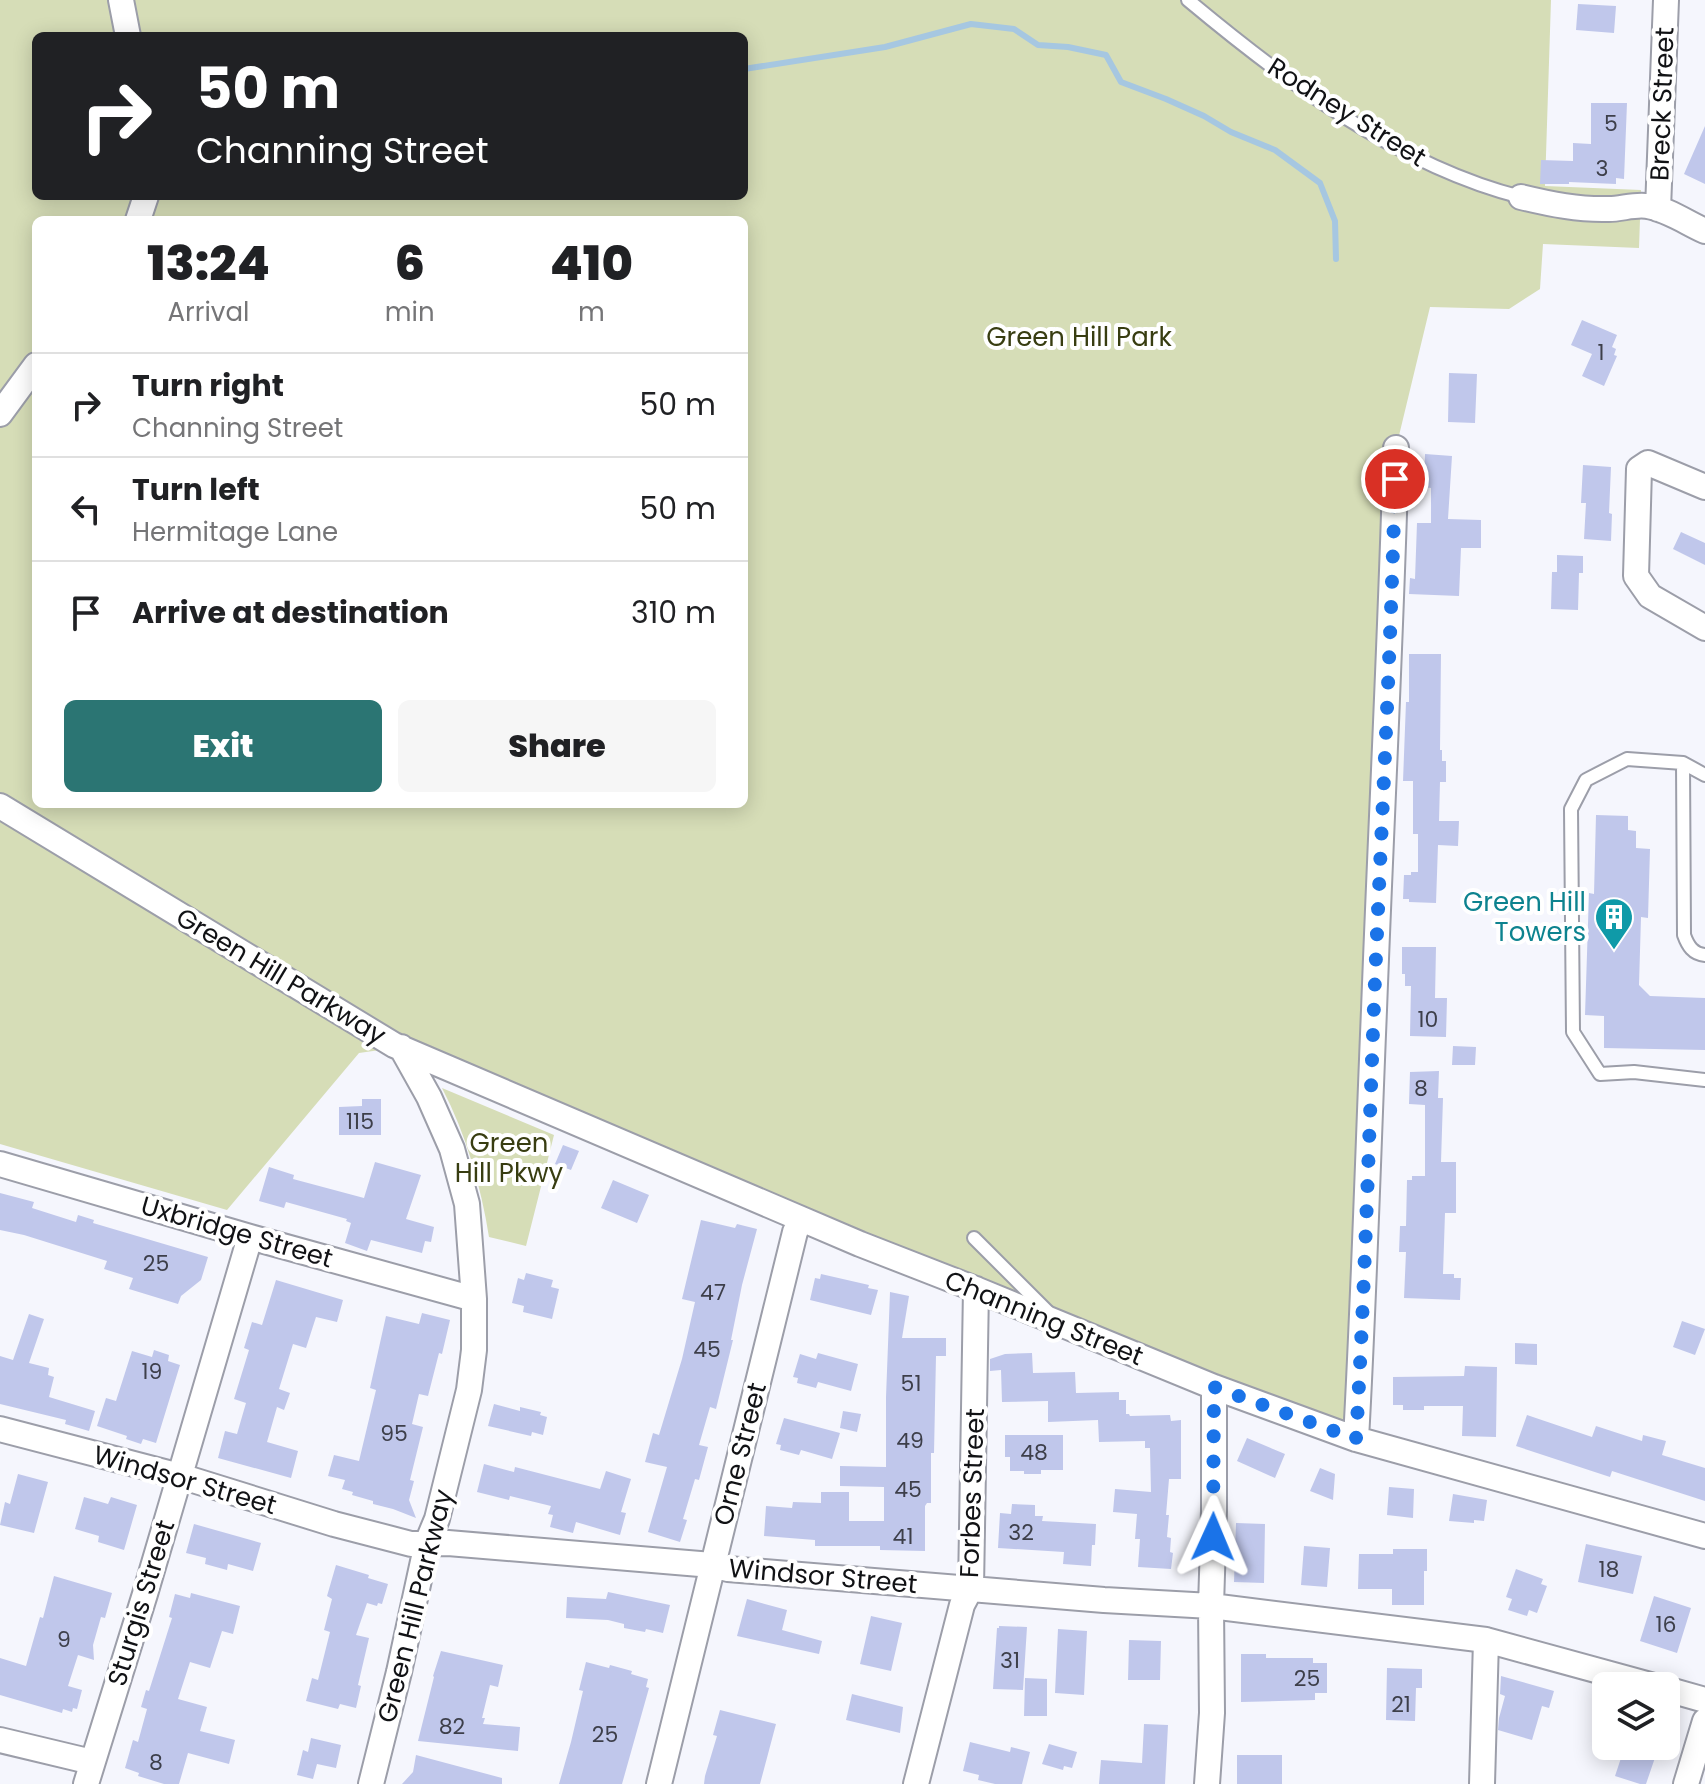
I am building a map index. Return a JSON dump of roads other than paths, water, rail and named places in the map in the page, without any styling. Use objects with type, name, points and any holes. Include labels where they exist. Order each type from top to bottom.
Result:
[{"type":"street","points":[[121,0],[127,32]]},
{"type":"street","name":"Breck Street","points":[[1658,209],[1666,0]]},
{"type":"street","name":"Rodney Street","points":[[1521,197],[1591,209],[1643,205],[1705,231]]},
{"type":"street","points":[[0,414],[32,370]]},
{"type":"street","points":[[1356,1439],[1396,448]]},
{"type":"street","points":[[1705,487],[1648,463],[1639,469],[1636,576],[1650,596],[1705,628]]},
{"type":"street","name":"Green Hill Parkway","points":[[0,806],[401,1047],[429,1097],[452,1149],[467,1204],[474,1299],[474,1350],[469,1390],[437,1519],[427,1543],[371,1784]]},
{"type":"street","name":"Channing Street","points":[[401,1047],[860,1244],[1214,1387],[1356,1439],[1705,1536]]},
{"type":"street","name":"Uxbridge Street","points":[[0,1164],[474,1299]]},
{"type":"street","name":"Orne Street","points":[[659,1784],[795,1232],[801,1219]]},
{"type":"street","name":"Sturgis Street","points":[[89,1773],[250,1237]]},
{"type":"street","name":"Forbes Street","points":[[916,1784],[962,1605],[971,1588],[976,1289]]},
{"type":"street","points":[[1207,1784],[1212,1713],[1214,1387]]},
{"type":"street","name":"Windsor Street","points":[[0,1429],[180,1476],[334,1524],[411,1544],[448,1543],[712,1565],[728,1569],[1211,1606],[1486,1640],[1603,1672]]},
{"type":"street","points":[[1482,1784],[1486,1640]]},
{"type":"street","points":[[1680,1693],[1705,1700]]},
{"type":"street","points":[[1686,1784],[1705,1721]]},
{"type":"street","points":[[0,1740],[89,1773]]},
{"type":"lane","name":"Rodney Street","points":[[1188,0],[1252,53],[1367,131],[1451,174],[1521,197]]},
{"type":"lane","points":[[1705,775],[1683,763],[1627,759],[1586,780],[1571,809],[1573,1032],[1600,1074],[1634,1072],[1705,1080]]},
{"type":"lane","points":[[1683,763],[1684,935],[1689,948],[1705,955]]},
{"type":"lane","points":[[974,1238],[1060,1325]]},
{"type":"waterway","points":[[748,68],[885,47],[971,24],[1014,29],[1038,45],[1106,55],[1121,82],[1166,99],[1275,150],[1320,183],[1335,221],[1336,259]]},
{"type":"place","name":"Green Hill Towers","points":[[1614,951]]},
{"type":"park label","name":"Green Hill Park","points":[[1079,337]]},
{"type":"park label","name":"Green Hill Pkwy","points":[[509,1158]]}]
